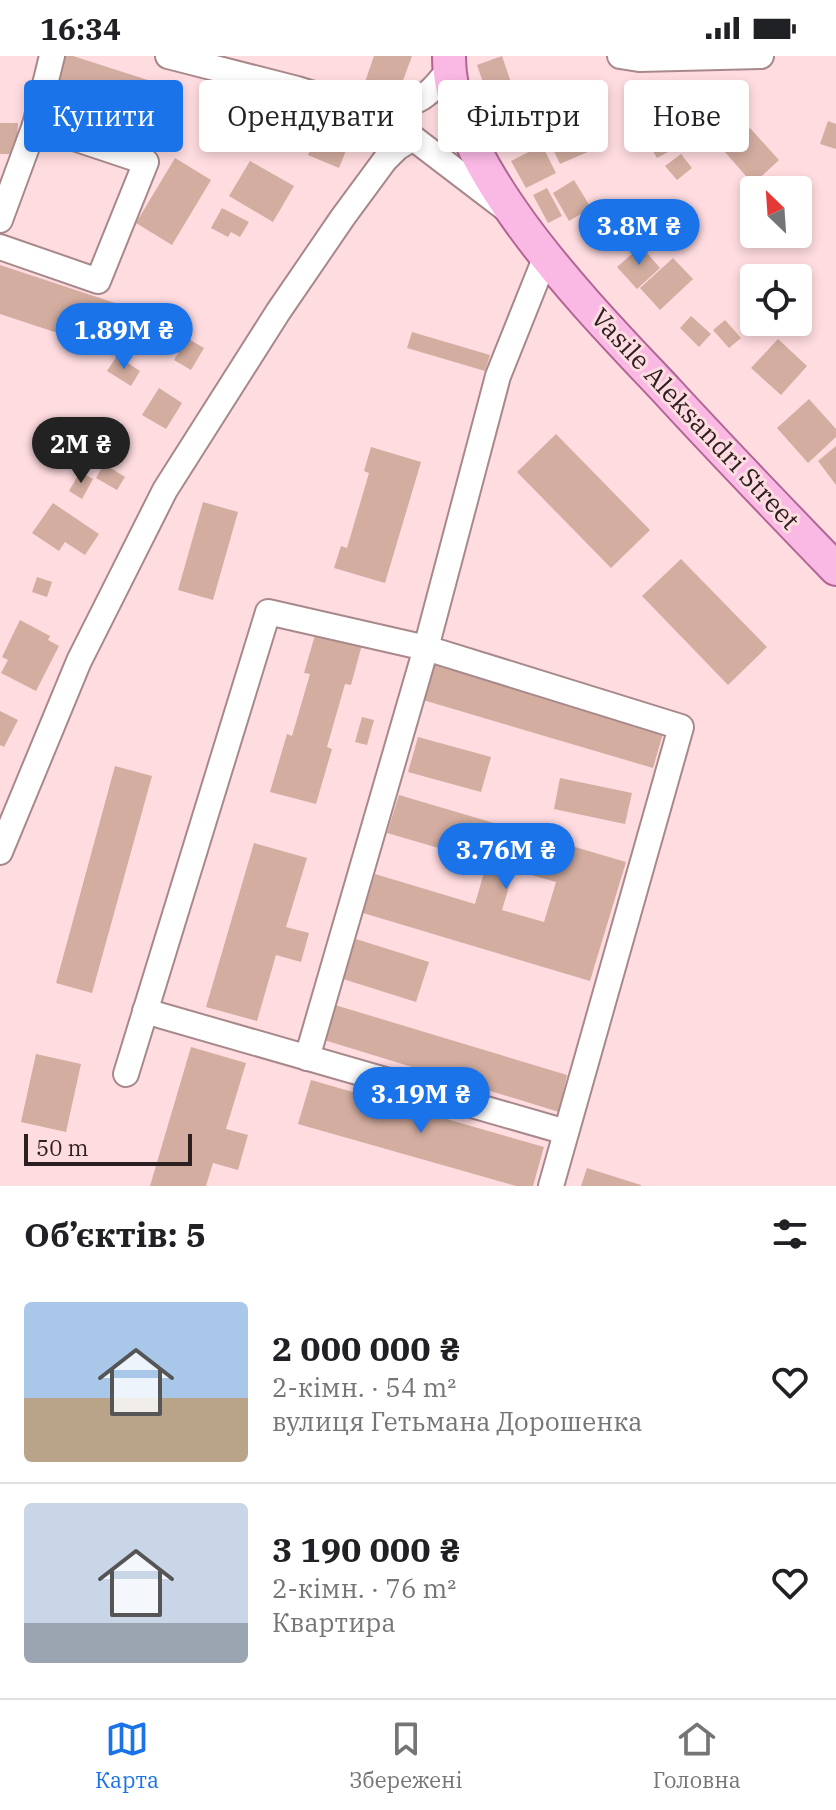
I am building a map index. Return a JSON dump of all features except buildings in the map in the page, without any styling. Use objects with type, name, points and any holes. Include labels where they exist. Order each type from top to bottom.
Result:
[{"type":"main road","name":"Vasile Aleksandri Street","points":[[449,62],[455,103],[470,137],[514,215],[648,372],[836,569]]},
{"type":"street","points":[[46,80],[52,56]]},
{"type":"street","points":[[168,56],[262,80]]},
{"type":"street","points":[[620,56],[639,59],[761,56]]},
{"type":"street","points":[[422,98],[434,90],[449,62]]},
{"type":"street","points":[[422,145],[514,215]]},
{"type":"street","points":[[0,220],[25,152]]},
{"type":"street","points":[[0,247],[98,281],[146,162],[116,152]]},
{"type":"street","points":[[0,852],[79,661],[165,490],[278,312],[343,217],[393,152]]},
{"type":"street","points":[[307,1058],[426,648],[498,376],[546,256]]},
{"type":"street","points":[[126,1074],[268,612],[426,648],[681,727],[551,1186]]},
{"type":"street","points":[[145,1011],[566,1132]]}]
